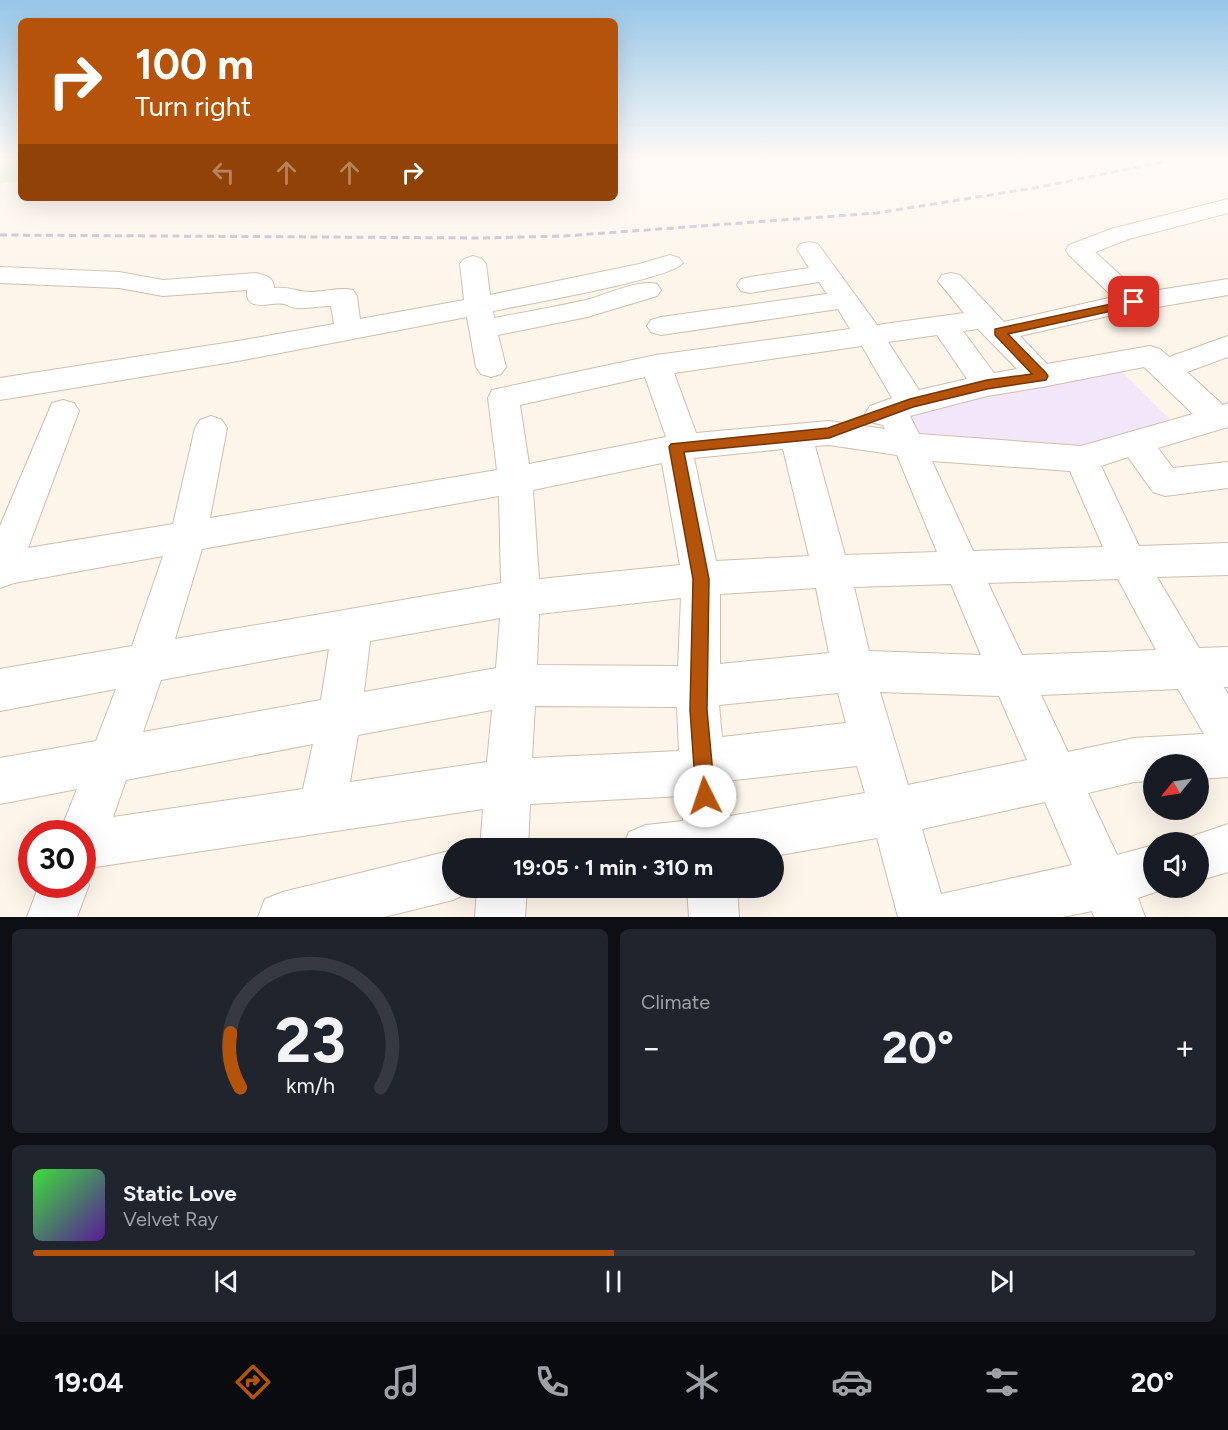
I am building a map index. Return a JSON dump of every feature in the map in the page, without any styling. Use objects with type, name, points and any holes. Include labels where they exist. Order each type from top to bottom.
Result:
[{"type":"street","points":[[1134,302],[1078,250],[1120,234],[1228,207]]},
{"type":"street","points":[[809,249],[870,336],[901,407],[909,444],[1112,900]]},
{"type":"street","points":[[473,264],[491,367]]},
{"type":"street","points":[[0,389],[238,351],[350,329],[481,317],[644,271],[668,273]]},
{"type":"street","points":[[750,285],[825,273]]},
{"type":"street","points":[[0,275],[119,280],[164,288],[256,281],[261,283],[260,296],[262,298],[289,295],[297,300],[344,296],[345,315],[350,329]]},
{"type":"street","points":[[951,281],[1042,376]]},
{"type":"street","points":[[505,838],[521,598],[514,480],[503,398],[656,365],[945,326],[992,326],[1228,287]]},
{"type":"street","points":[[661,326],[844,300]]},
{"type":"street","points":[[945,326],[987,385]]},
{"type":"street","points":[[1164,370],[1228,346]]},
{"type":"street","points":[[0,570],[514,480],[680,447],[813,434],[901,407],[987,385],[1150,356],[1223,417]]},
{"type":"street","points":[[656,365],[680,447],[701,579],[699,687],[708,838]]},
{"type":"street","points":[[0,570],[63,411]]},
{"type":"street","points":[[813,434],[938,449],[1082,459],[1223,417]]},
{"type":"street","points":[[88,820],[147,663],[188,536],[211,428]]},
{"type":"street","points":[[813,434],[831,572],[853,671],[923,917]]},
{"type":"street","points":[[1135,443],[1165,482],[1228,475]]},
{"type":"street","points":[[1082,459],[1128,562],[1228,733]]},
{"type":"street","points":[[0,690],[478,603],[521,598],[750,574],[1228,559]]},
{"type":"street","points":[[322,809],[340,717],[352,626]]},
{"type":"street","points":[[0,781],[109,763],[515,685],[699,687],[853,671],[1011,676],[1228,667]]},
{"type":"street","points":[[96,843],[509,782],[703,766],[873,742]]},
{"type":"street","points":[[784,841],[893,812],[1134,760],[1228,755]]},
{"type":"street","points":[[1209,853],[1228,848]]},
{"type":"street","points":[[947,917],[1112,900],[1143,877]]},
{"type":"street","points":[[283,917],[442,878]]},
{"type":"street","points":[[52,917],[59,898]]},
{"type":"street","points":[[500,917],[501,898]]},
{"type":"street","points":[[713,898],[714,917]]},
{"type":"shaded area","points":[[1116,366],[1171,421],[1073,448],[917,436],[906,416],[976,396]]},
{"type":"railway","points":[[0,235],[481,238],[564,236],[877,213],[941,203]]},
{"type":"route","points":[[705,796],[698,710],[701,579],[676,447],[829,433],[910,403],[987,385],[1042,376],[999,332],[1134,302]]}]
